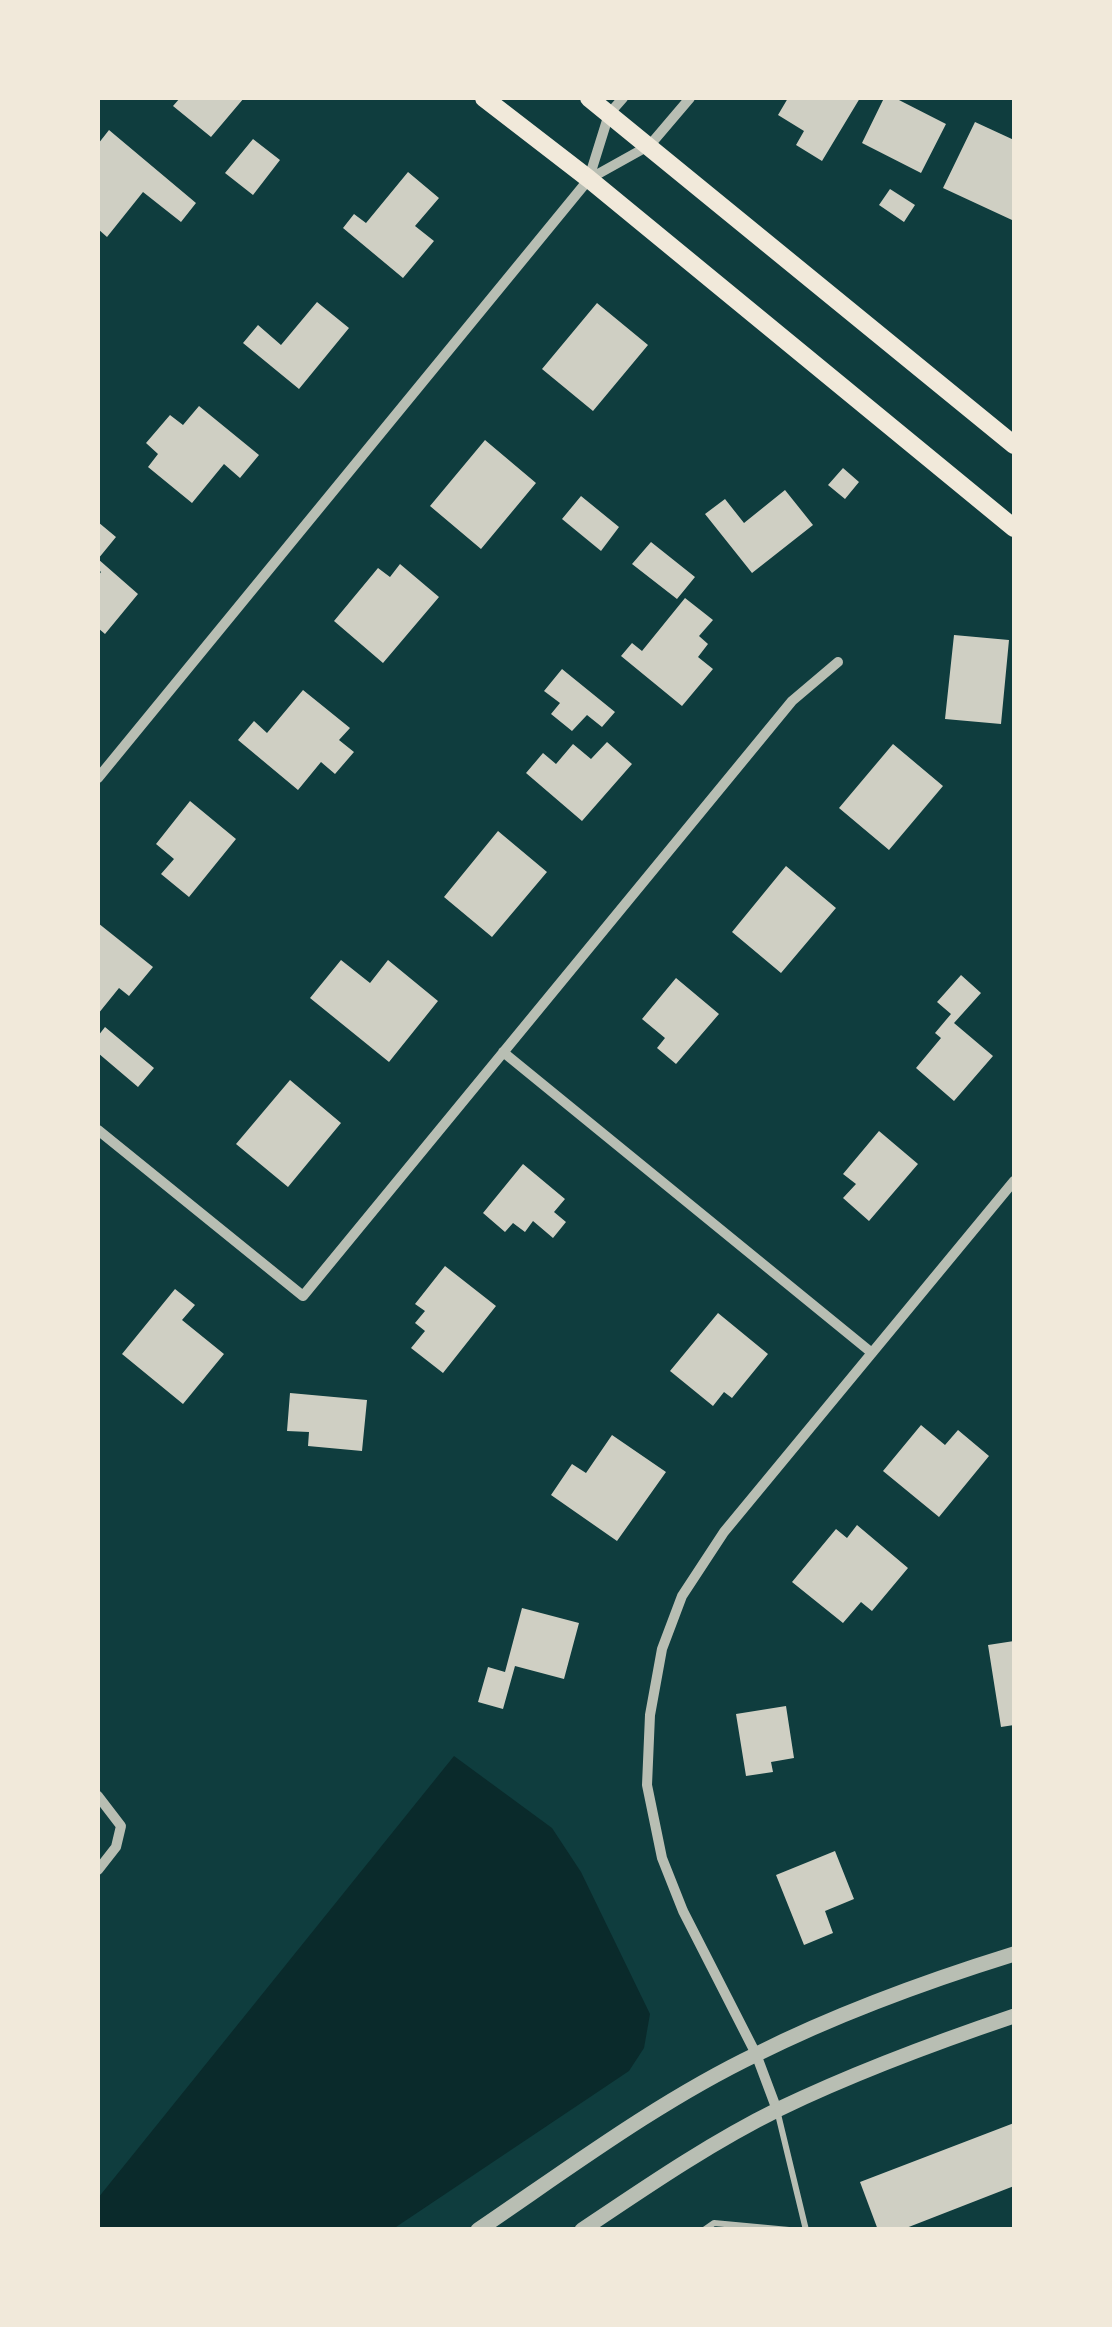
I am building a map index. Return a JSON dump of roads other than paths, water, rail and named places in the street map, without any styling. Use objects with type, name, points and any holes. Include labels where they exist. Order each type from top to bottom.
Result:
[{"type":"main road","points":[[484,98],[589,178],[1014,528]]},
{"type":"main road","points":[[588,98],[1014,445]]},
{"type":"street","points":[[98,778],[589,178],[609,114],[623,98]]},
{"type":"street","points":[[589,178],[650,145],[690,98]]},
{"type":"street","points":[[98,1130],[303,1296],[792,700],[838,662]]},
{"type":"street","points":[[503,1052],[872,1352]]},
{"type":"street","points":[[777,2110],[756,2054],[683,1911],[662,1858],[647,1785],[650,1716],[662,1649],[682,1596],[724,1532],[1014,1181]]},
{"type":"street","points":[[98,1796],[121,1826],[116,1847],[98,1870]]},
{"type":"street","points":[[478,2230],[630,2128],[756,2054],[890,1997],[1014,1954]]},
{"type":"street","points":[[582,2230],[663,2176],[777,2110],[901,2054],[1014,2016]]},
{"type":"lane","points":[[777,2110],[806,2230]]},
{"type":"lane","points":[[704,2230],[714,2223],[789,2230]]},
{"type":"water","points":[[454,1756],[552,1828],[581,1872],[650,2014],[644,2048],[629,2071],[393,2229],[98,2229],[98,2198]]}]
